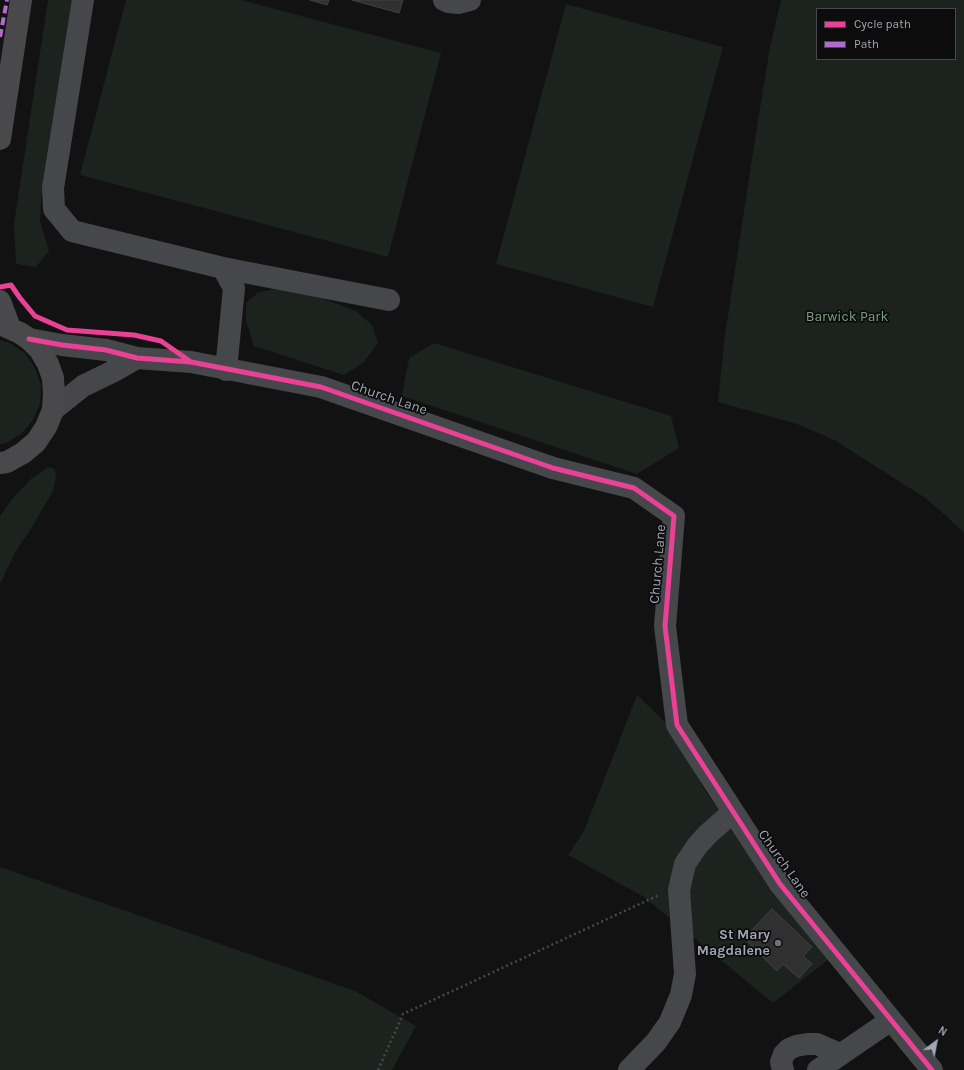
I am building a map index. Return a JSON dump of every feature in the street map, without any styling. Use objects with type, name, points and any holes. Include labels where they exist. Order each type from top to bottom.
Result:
[{"type":"highway","points":[[0,139],[21,0]]},
{"type":"highway","points":[[0,301],[5,326],[29,339],[40,350],[48,364],[53,378],[54,394],[53,410],[46,427],[36,442],[23,454],[2,465]]},
{"type":"street","points":[[83,0],[53,188],[54,209],[72,231],[223,268],[389,300]]},
{"type":"street","points":[[444,0],[459,3],[470,0]]},
{"type":"street","points":[[223,268],[234,288],[226,370]]},
{"type":"street","name":"Church Lane","points":[[29,339],[62,345],[106,350],[137,358],[191,362],[226,370],[321,387],[553,468],[634,488],[674,516],[665,626],[677,725],[780,884],[932,1070]]},
{"type":"street","points":[[53,410],[83,386],[137,358]]},
{"type":"street","points":[[629,1070],[656,1042],[670,1022],[680,995],[685,974],[679,890],[685,864],[697,846],[708,834],[733,812]]},
{"type":"street","points":[[818,1070],[891,1020]]},
{"type":"street","points":[[783,1070],[781,1062],[784,1054],[789,1049],[796,1046],[817,1044],[840,1054]]},
{"type":"path","points":[[378,1070],[403,1014],[658,896],[662,890]]},
{"type":"green space","points":[[48,0],[75,0],[41,199],[40,221],[49,251],[36,267],[16,264],[14,224]]},
{"type":"green space","points":[[126,0],[241,0],[441,53],[388,257],[80,175]]},
{"type":"green space","name":"Barwick Park","points":[[781,0],[964,0],[964,533],[924,497],[834,440],[797,424],[718,402],[725,335],[770,47]]},
{"type":"green space","points":[[566,4],[723,47],[653,307],[496,264]]},
{"type":"green space","points":[[276,289],[318,297],[356,311],[372,325],[378,343],[363,363],[344,375],[254,346],[246,321],[246,303],[259,292]]},
{"type":"green space","points":[[0,340],[10,343],[25,353],[35,368],[41,385],[40,404],[33,420],[21,434],[6,443],[0,444]]},
{"type":"green space","points":[[434,343],[671,416],[679,448],[637,474],[402,396],[409,358]]},
{"type":"green space","points":[[49,467],[55,470],[56,478],[53,491],[31,529],[17,549],[0,584],[0,516],[12,499],[32,478]]},
{"type":"green space","points":[[637,695],[667,724],[706,792],[784,903],[829,959],[773,1003],[644,897],[568,855],[584,831]]},
{"type":"green space","points":[[0,867],[355,991],[416,1026],[392,1070],[0,1070]]},
{"type":"building","points":[[310,0],[329,0],[327,5]]},
{"type":"building","points":[[352,0],[403,0],[399,13]]},
{"type":"building","name":"St Mary Magdalene","points":[[772,909],[812,947],[803,956],[812,964],[799,978],[783,964],[777,971],[744,938]]},
{"type":"marked path","points":[[0,37],[7,0]]},
{"type":"cycle path","points":[[0,287],[11,285],[35,316],[67,330],[134,335],[161,341],[191,362]]},
{"type":"cycle path","points":[[29,339],[62,345],[106,350],[137,358],[191,362],[321,387],[553,468],[634,488],[674,516],[665,626],[677,725],[780,884],[932,1070]]},
{"type":"place","name":"St Mary Magdalene","points":[[778,943]]}]
